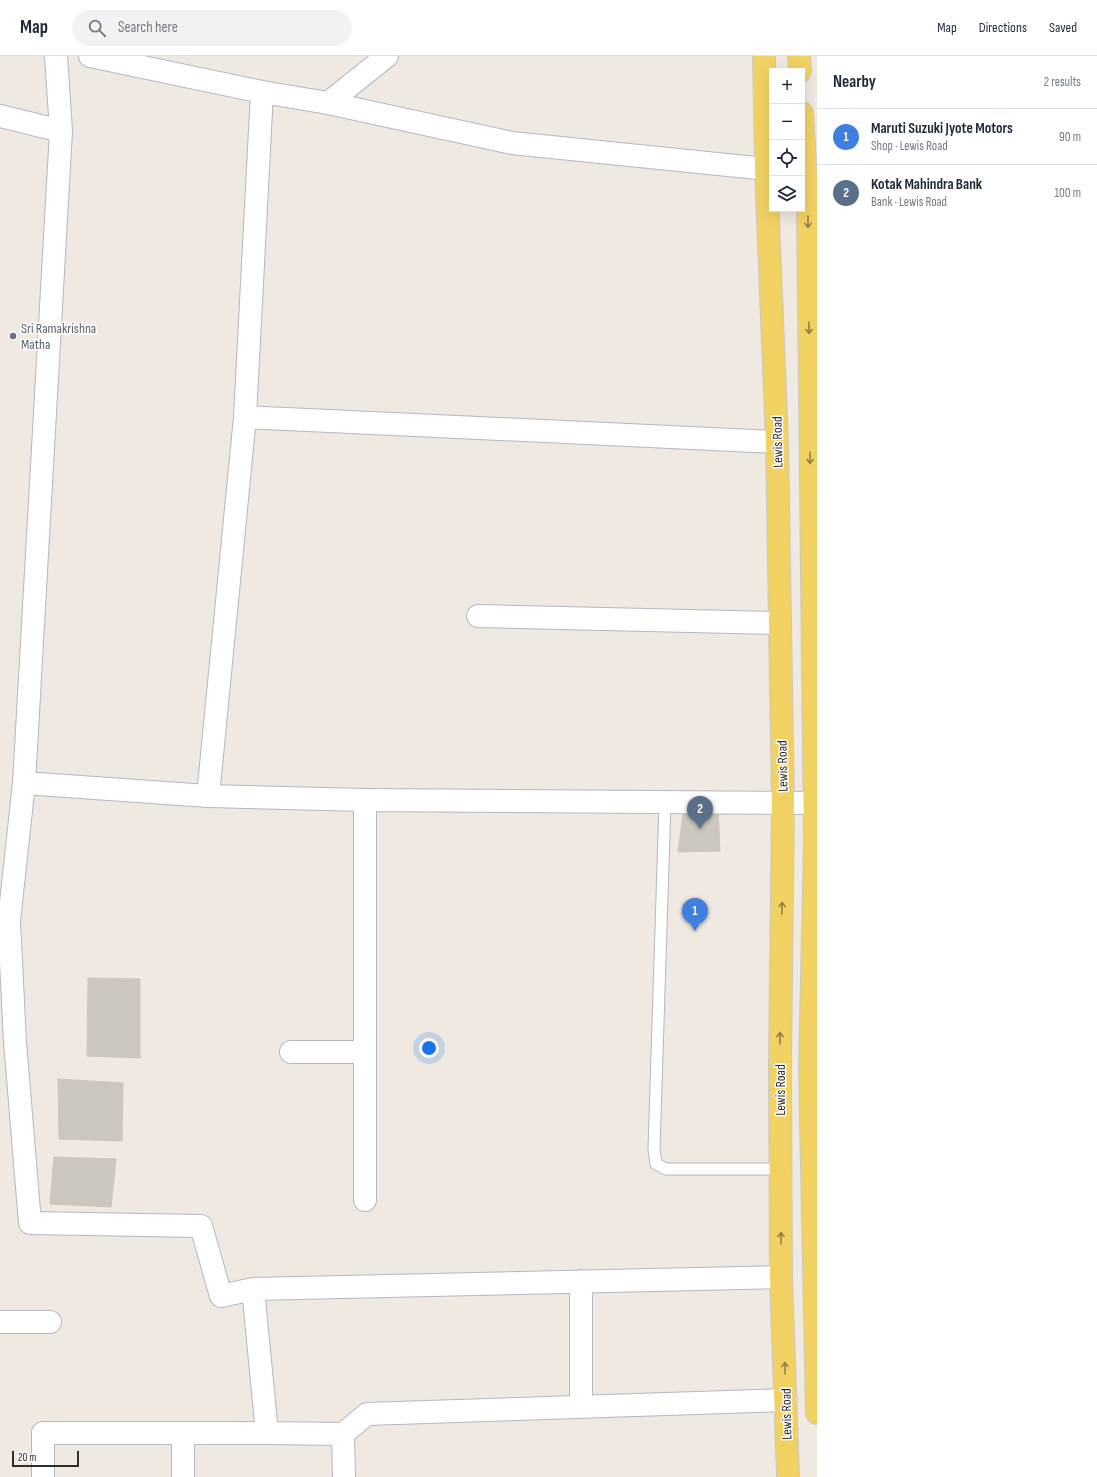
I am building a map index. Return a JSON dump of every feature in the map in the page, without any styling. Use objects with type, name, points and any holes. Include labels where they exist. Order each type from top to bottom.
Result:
[{"type":"main road","name":"Lewis Road","points":[[764,56],[766,169],[777,442],[783,803],[780,1063],[781,1277],[788,1477]]},
{"type":"main road","points":[[799,56],[800,68]]},
{"type":"main road","points":[[804,140],[813,289],[816,803],[810,1069],[817,1413]]},
{"type":"street","points":[[56,56],[61,130],[24,783],[4,920],[7,1040],[30,1223],[200,1226],[222,1296],[253,1288],[781,1277]]},
{"type":"street","points":[[90,56],[512,143],[766,169]]},
{"type":"street","points":[[328,104],[387,56]]},
{"type":"street","points":[[208,796],[245,417],[262,92]]},
{"type":"street","points":[[0,116],[61,130]]},
{"type":"street","points":[[245,417],[777,442]]},
{"type":"street","points":[[478,616],[780,623]]},
{"type":"street","points":[[24,783],[208,796],[365,800],[816,803]]},
{"type":"street","points":[[365,800],[365,1200]]},
{"type":"street","points":[[291,1052],[365,1052]]},
{"type":"street","points":[[582,1281],[582,1407]]},
{"type":"street","points":[[253,1288],[267,1433]]},
{"type":"street","points":[[0,1322],[50,1322]]},
{"type":"street","points":[[43,1477],[43,1433],[343,1434],[367,1414],[786,1400]]},
{"type":"street","points":[[183,1433],[183,1477]]},
{"type":"street","points":[[343,1434],[344,1477]]},
{"type":"lane","points":[[665,803],[654,1141],[656,1164],[666,1169],[780,1169]]},
{"type":"building","points":[[684,806],[718,806],[720,851],[678,852]]},
{"type":"building","points":[[88,978],[140,979],[140,1058],[87,1056]]},
{"type":"building","points":[[58,1079],[123,1083],[122,1141],[59,1139]]},
{"type":"building","points":[[54,1157],[116,1159],[111,1207],[50,1204]]},
{"type":"place","name":"Sri Ramakrishna Matha","points":[[13,336]]},
{"type":"place","name":"Kotak Mahindra Bank","points":[[700,829]]},
{"type":"place","name":"Maruti Suzuki Jyote Motors","points":[[695,931]]}]
